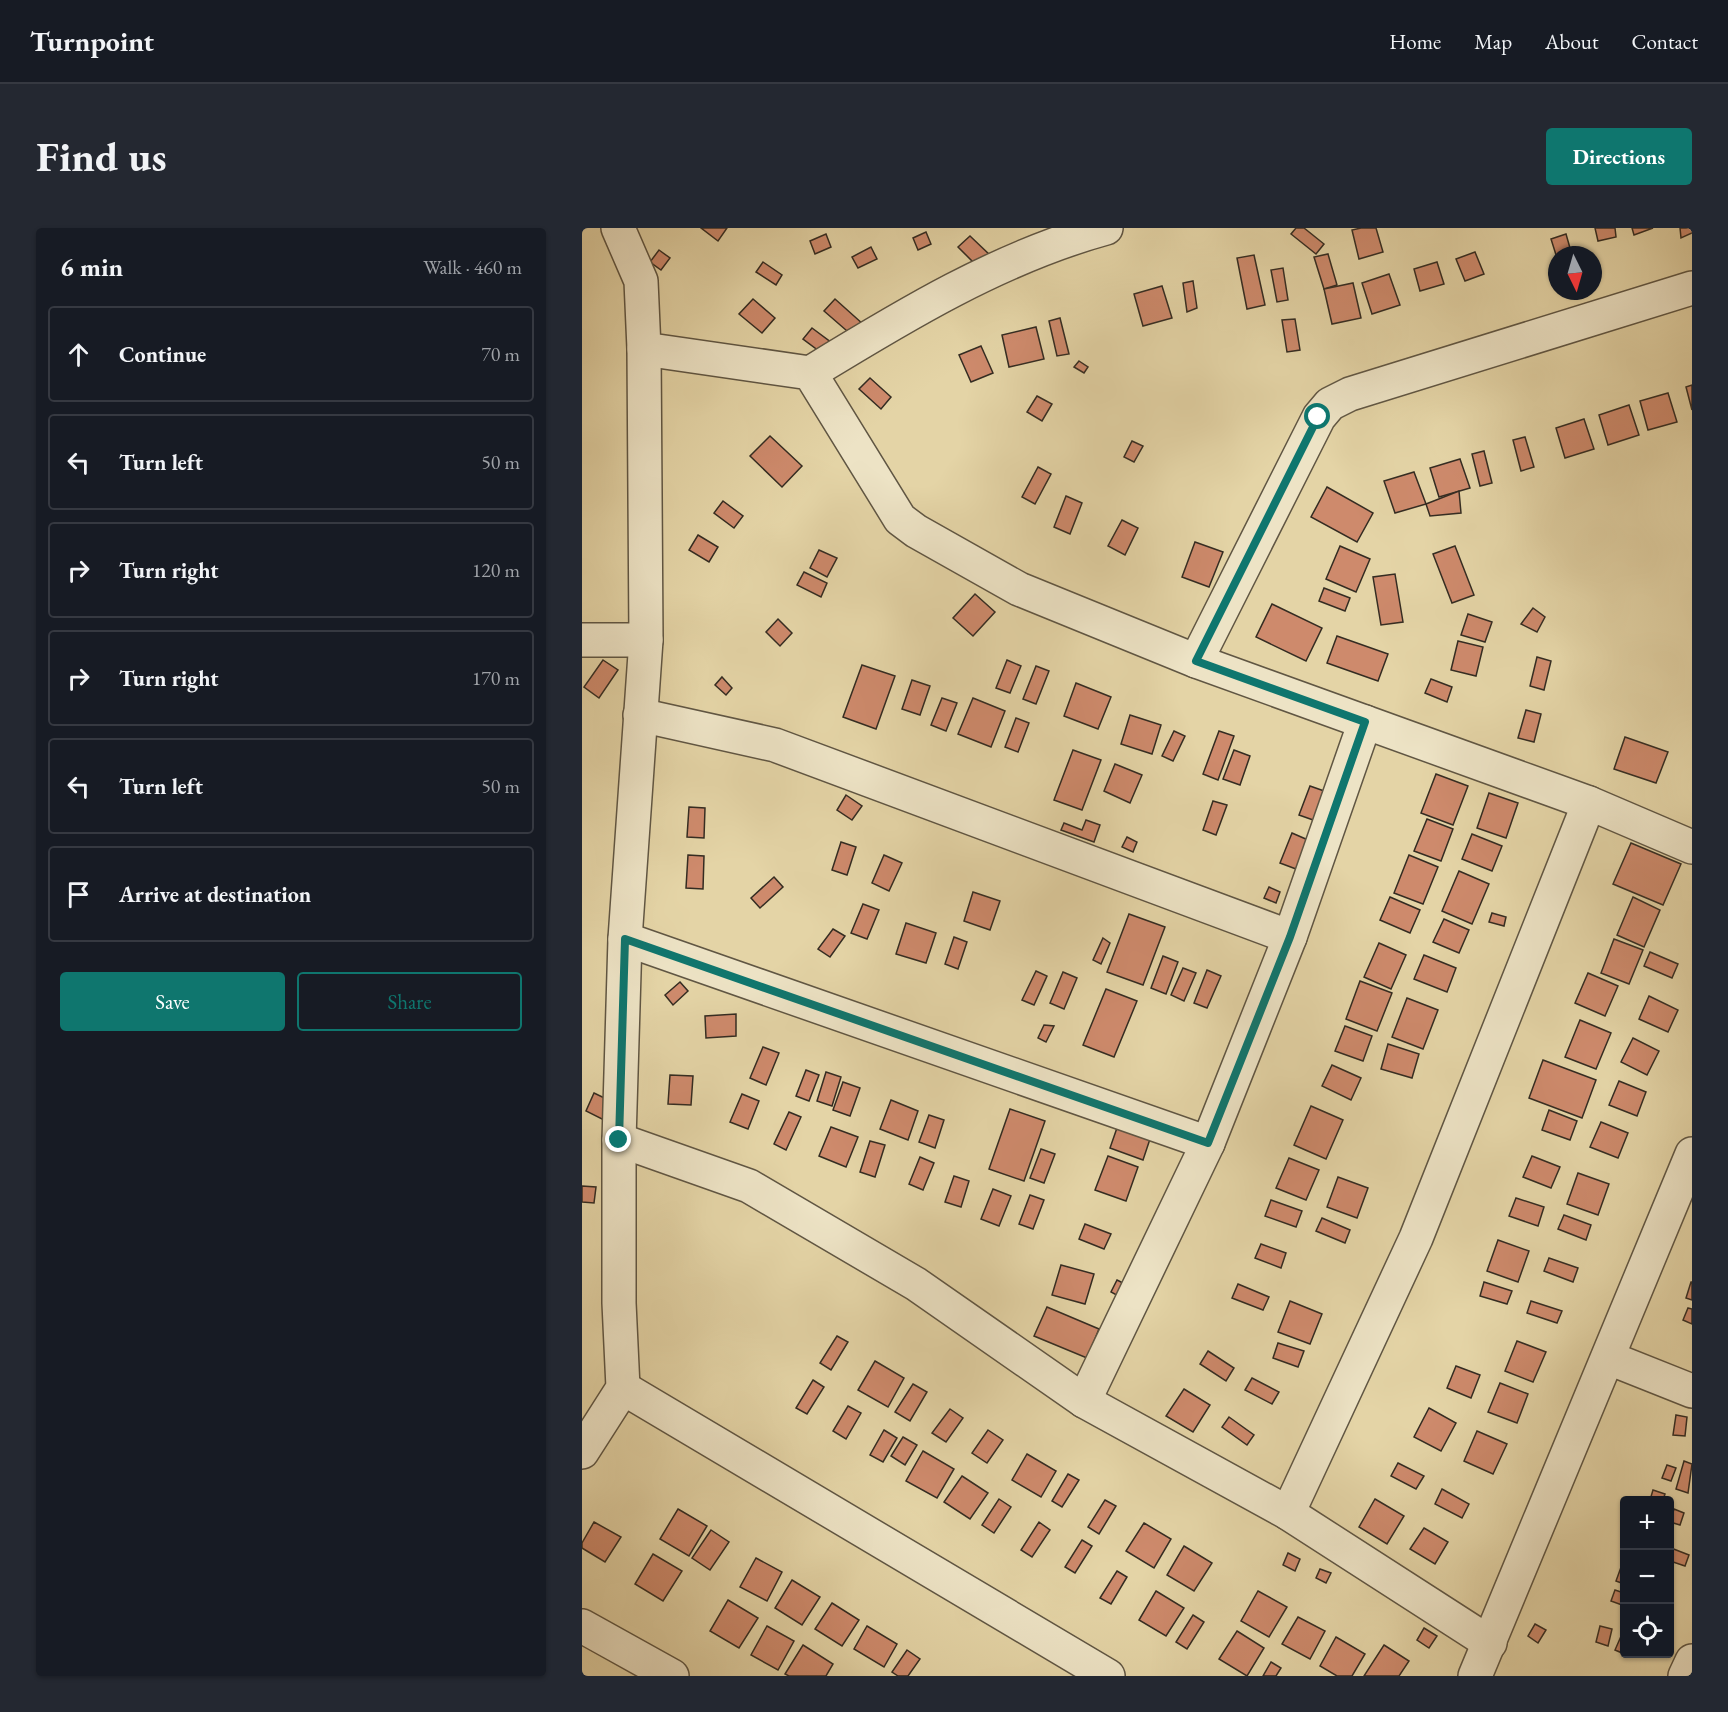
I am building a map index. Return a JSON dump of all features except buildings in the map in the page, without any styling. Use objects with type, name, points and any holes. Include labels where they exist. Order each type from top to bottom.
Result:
[{"type":"street","points":[[582,1452],[623,1388],[619,1303],[619,1140],[625,939],[645,640],[644,349],[641,281],[618,228]]},
{"type":"street","points":[[644,349],[810,373],[909,313],[1031,253],[1106,228]]},
{"type":"street","points":[[1196,661],[1318,417],[1330,404],[1350,394],[1692,288]]},
{"type":"street","points":[[810,373],[900,519],[916,531],[1019,589],[1196,661],[1589,803],[1692,847]]},
{"type":"street","points":[[582,640],[645,640]]},
{"type":"street","points":[[640,715],[775,745],[1290,937]]},
{"type":"street","points":[[1084,1401],[1208,1143],[1290,937],[1365,722]]},
{"type":"street","points":[[1288,1514],[1416,1238],[1589,803]]},
{"type":"street","points":[[625,939],[1208,1143]]},
{"type":"street","points":[[619,1140],[749,1186],[916,1284],[1084,1401],[1288,1514],[1490,1643]]},
{"type":"street","points":[[1475,1676],[1609,1358],[1686,1189],[1692,1154]]},
{"type":"street","points":[[1609,1358],[1692,1391]]},
{"type":"street","points":[[623,1388],[1108,1676]]},
{"type":"street","points":[[582,1626],[672,1676]]},
{"type":"street","points":[[1685,1676],[1692,1661]]},
{"type":"route","points":[[619,1140],[625,939],[1208,1143],[1290,937],[1365,722],[1196,661],[1318,417]]}]
